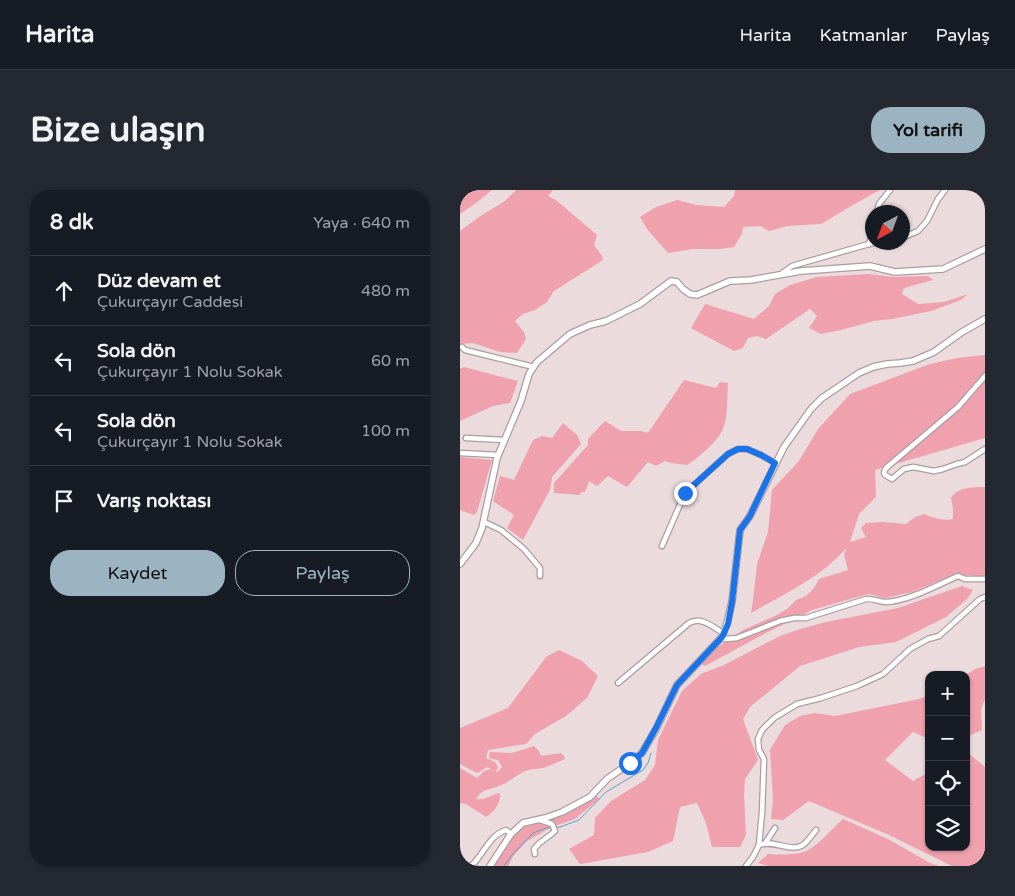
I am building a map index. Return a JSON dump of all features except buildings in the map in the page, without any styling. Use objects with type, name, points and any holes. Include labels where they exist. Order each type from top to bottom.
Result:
[{"type":"street","points":[[879,205],[890,190]]},
{"type":"street","points":[[910,234],[918,231],[927,221],[938,199],[945,190]]},
{"type":"street","points":[[780,275],[792,266],[865,245]]},
{"type":"street","points":[[460,564],[476,543],[482,528],[498,455],[521,401],[529,374],[537,362],[570,334],[590,325],[606,322],[640,304],[671,281],[677,282],[690,294],[697,295],[730,281],[751,280],[801,271],[870,266],[895,272],[943,270],[985,249]]},
{"type":"street","points":[[490,866],[511,834],[523,823],[562,812],[590,797],[607,779],[642,753],[677,685],[723,635],[728,624],[732,602],[740,530],[750,516],[784,447],[811,409],[822,398],[859,373],[873,367],[913,360],[934,352],[962,332],[985,319]]},
{"type":"street","points":[[462,347],[465,350],[534,367]]},
{"type":"street","points":[[985,376],[958,407],[886,468],[884,472],[885,475],[892,479],[904,469],[913,467],[934,471],[944,469],[965,462],[985,449]]},
{"type":"street","points":[[466,438],[504,440]]},
{"type":"street","points":[[662,546],[685,493],[728,454],[738,449],[747,449],[775,463]]},
{"type":"street","points":[[460,452],[498,455]]},
{"type":"street","points":[[484,522],[501,530],[524,549],[540,568],[540,576]]},
{"type":"street","points":[[618,683],[695,620],[701,620],[723,635],[725,640],[737,638],[780,621],[806,618],[866,599],[873,598],[883,602],[894,601],[928,590],[958,576],[965,579],[985,579]]},
{"type":"street","points":[[746,866],[753,858],[759,845],[764,759],[759,750],[758,739],[762,730],[774,718],[797,704],[857,686],[883,674],[910,649],[928,639],[939,636],[980,599],[985,597]]},
{"type":"street","points":[[535,854],[534,849],[538,844],[555,831],[552,824],[538,820]]},
{"type":"street","points":[[759,845],[766,842],[775,828]]},
{"type":"street","points":[[470,866],[476,862],[499,832],[506,830],[511,834]]},
{"type":"street","points":[[766,842],[793,848],[806,842],[816,830]]},
{"type":"shaded area","points":[[460,190],[492,190],[460,214]]},
{"type":"shaded area","points":[[516,190],[553,190],[548,196],[556,200],[597,235],[594,245],[603,260],[554,291],[547,302],[535,310],[523,314],[515,321],[524,332],[526,339],[517,353],[500,352],[473,343],[460,344],[460,231],[505,201]]},
{"type":"shaded area","points":[[735,190],[880,190],[821,224],[787,226],[769,231],[760,226],[743,227],[742,234],[734,247],[720,249],[693,249],[668,253],[647,229],[640,217],[656,207],[677,200],[697,205],[724,207],[734,196]]},
{"type":"shaded area","points":[[868,274],[893,277],[928,276],[933,280],[904,288],[902,294],[918,304],[944,302],[968,294],[961,300],[931,311],[874,321],[821,334],[809,328],[817,316],[810,309],[766,339],[757,336],[748,338],[743,348],[734,351],[691,328],[705,304],[754,319],[769,306],[775,294],[790,285],[817,277]]},
{"type":"shaded area","points":[[985,355],[985,438],[875,470],[876,497],[859,514],[850,542],[866,537],[861,528],[866,523],[906,524],[915,517],[924,514],[938,519],[953,519],[951,497],[954,494],[966,488],[985,487],[985,577],[957,573],[912,592],[885,598],[869,594],[812,610],[705,666],[702,664],[712,651],[743,630],[777,615],[796,600],[806,596],[819,579],[848,570],[844,555],[847,548],[829,565],[811,578],[751,613],[757,564],[768,532],[772,490],[799,461],[818,429],[850,394],[930,364],[957,358]]},
{"type":"shaded area","points":[[464,367],[518,381],[510,403],[493,406],[460,421],[460,369]]},
{"type":"shaded area","points":[[684,380],[716,388],[720,382],[728,383],[727,410],[724,426],[718,437],[703,453],[687,465],[665,461],[656,466],[648,462],[627,487],[608,476],[597,486],[589,481],[585,492],[581,492],[580,495],[554,493],[554,483],[588,445],[588,439],[605,421],[621,431],[648,433]]},
{"type":"shaded area","points":[[563,423],[577,435],[581,444],[552,477],[550,490],[523,540],[507,528],[514,515],[493,501],[500,476],[514,480],[533,440],[542,436],[552,438]]},
{"type":"shaded area","points":[[460,457],[492,460],[477,512],[474,515],[460,510]]},
{"type":"shaded area","points":[[962,586],[973,590],[967,599],[946,617],[896,642],[859,647],[800,666],[750,707],[743,719],[758,760],[745,779],[746,835],[740,847],[712,847],[706,823],[697,803],[680,807],[673,841],[648,852],[580,864],[569,849],[594,835],[595,818],[611,801],[645,780],[655,765],[658,740],[682,691],[701,674],[724,665],[780,636],[800,629],[898,608]]},
{"type":"shaded area","points":[[559,650],[582,661],[598,676],[587,698],[566,716],[535,734],[526,744],[488,750],[486,758],[495,762],[498,767],[496,772],[502,767],[498,760],[489,758],[490,752],[512,753],[534,746],[541,756],[561,753],[565,759],[543,768],[525,771],[502,785],[480,793],[476,799],[500,793],[496,807],[486,817],[466,804],[460,803],[460,768],[477,778],[484,771],[491,769],[487,767],[477,773],[460,764],[460,728],[508,708],[546,657]]},
{"type":"shaded area","points":[[985,666],[985,699],[981,709],[982,730],[970,735],[970,672]]},
{"type":"shaded area","points":[[925,697],[925,737],[913,732],[885,760],[913,781],[925,774],[925,851],[970,851],[970,755],[985,767],[985,866],[952,866],[889,835],[809,801],[783,820],[771,819],[773,799],[770,750],[785,725],[800,716],[815,713],[835,716]]},
{"type":"shaded area","points":[[596,795],[599,799],[575,819],[552,827],[527,841],[514,855],[508,866],[493,866],[513,835],[521,828],[583,803]]},
{"type":"shaded area","points":[[843,819],[888,839],[930,863],[939,866],[768,866],[758,863],[768,854],[782,855],[809,850]]},
{"type":"waterway","points":[[504,866],[533,833],[546,828],[560,827],[579,820],[606,792],[643,770],[648,763],[651,753]]},
{"type":"route","points":[[630,763],[642,753],[677,685],[722,637],[728,624],[732,602],[740,530],[750,516],[775,463],[747,449],[738,449],[728,454],[685,493]]}]
